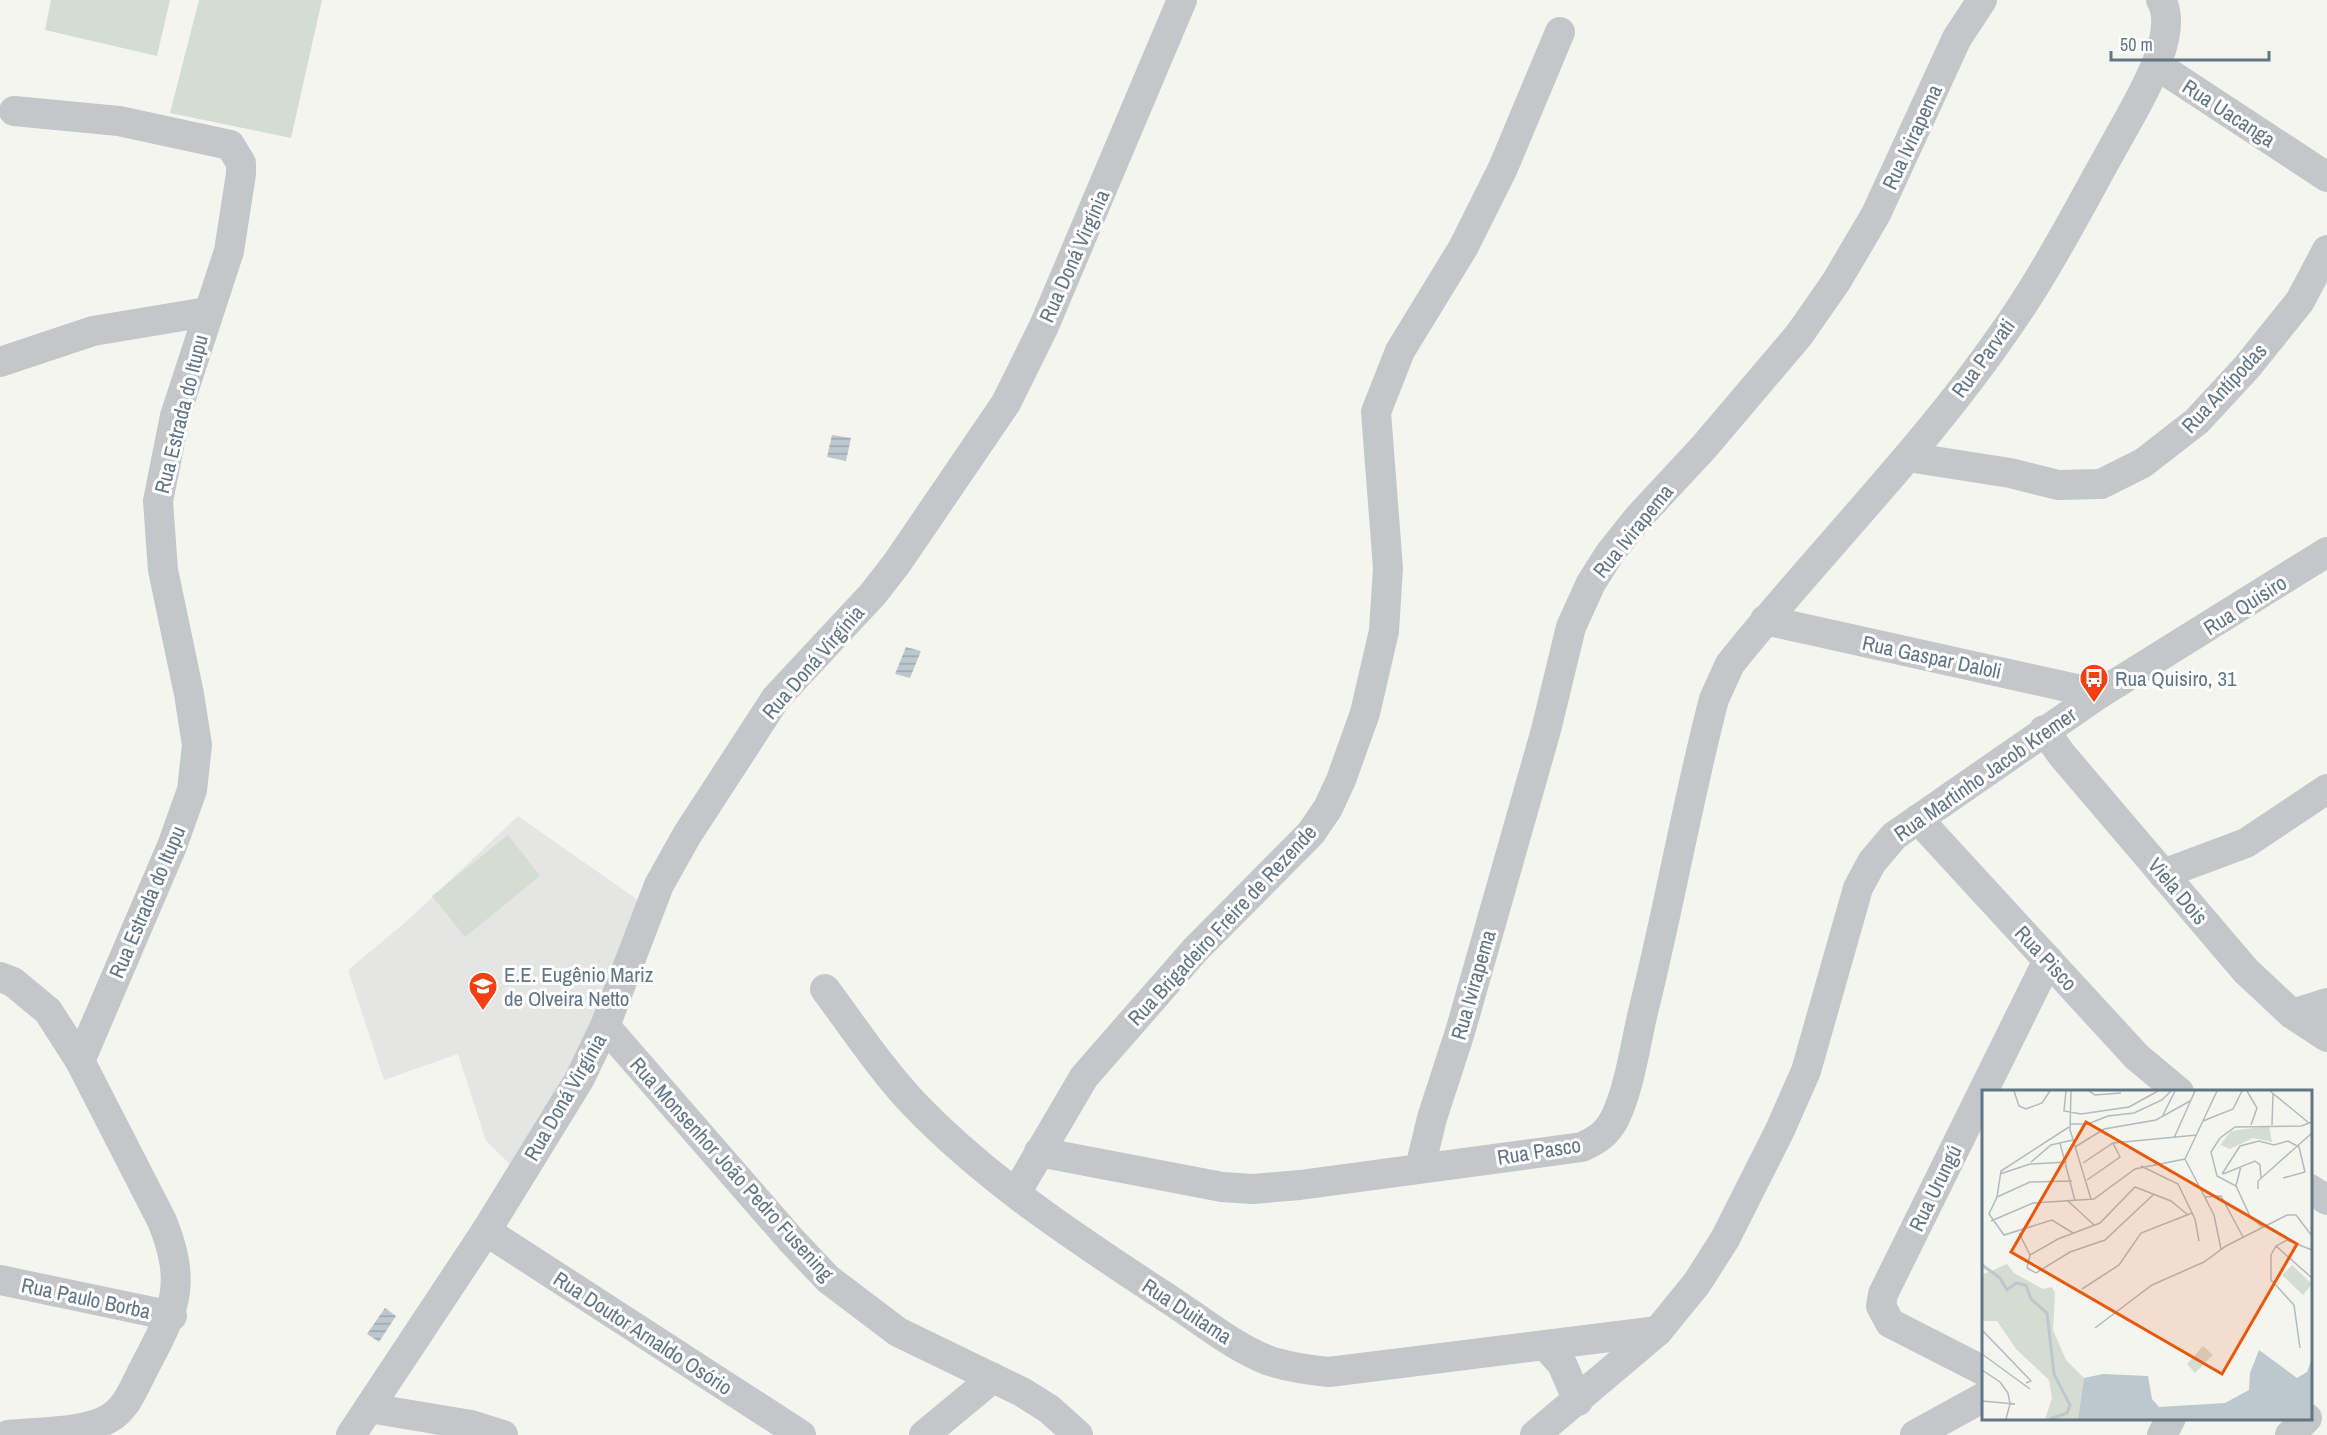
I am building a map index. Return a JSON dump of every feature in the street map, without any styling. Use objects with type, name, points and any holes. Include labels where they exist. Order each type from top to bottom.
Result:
[{"type":"street","name":"Rua Doná Virgínia","points":[[351,1435],[486,1231],[579,1080],[605,1026],[659,885],[687,835],[776,698],[873,594],[897,563],[1006,403],[1048,315],[1182,0]]},
{"type":"street","name":"Rua Ivirapema","points":[[1420,1168],[1432,1118],[1460,1032],[1546,730],[1571,627],[1591,583],[1638,518],[1704,447],[1799,335],[1836,282],[1876,214],[1957,38],[1982,0]]},
{"type":"street","points":[[2158,66],[2164,34],[2164,5],[2161,0]]},
{"type":"street","name":"Rua Brigadeiro Freire de Rezende","points":[[1016,1193],[1084,1077],[1195,950],[1311,832],[1328,808],[1341,780],[1365,713],[1384,631],[1388,568],[1376,412],[1400,351],[1459,256],[1503,168],[1560,32]]},
{"type":"street","name":"Rua Uacanga","points":[[2158,66],[2327,177]]},
{"type":"street","name":"Rua Parvati","points":[[1765,620],[1908,457],[2001,338],[2075,215],[2158,66]]},
{"type":"street","name":"Rua Estrada do Itupu","points":[[14,111],[120,121],[230,146],[241,163],[229,251],[207,312],[175,416],[158,501],[163,570],[189,694],[196,745],[192,790],[172,846],[80,1060]]},
{"type":"street","name":"Rua Antípodas","points":[[1908,457],[2010,473],[2058,485],[2101,484],[2143,463],[2197,421],[2247,367],[2300,301],[2327,250]]},
{"type":"street","points":[[0,362],[93,331],[207,312]]},
{"type":"street","name":"Rua Quisiro","points":[[2163,656],[2327,552]]},
{"type":"street","name":"Rua Pasco","points":[[1039,1152],[1222,1187],[1253,1189],[1300,1185],[1582,1147],[1596,1141],[1608,1131],[1616,1116],[1624,1089],[1714,699],[1730,664],[1765,620]]},
{"type":"street","name":"Rua Gaspar Daloli","points":[[1765,620],[2099,694]]},
{"type":"street","name":"Rua Martinho Jacob Kremer","points":[[1535,1435],[1578,1401],[1658,1331],[1697,1282],[1725,1239],[1780,1130],[1806,1071],[1858,888],[1872,862],[1894,837],[1918,819],[2044,730],[2163,656]]},
{"type":"street","name":"Viela Dois","points":[[2044,730],[2062,755],[2246,971],[2292,1014],[2327,1037]]},
{"type":"street","points":[[2163,874],[2246,843],[2327,789]]},
{"type":"street","name":"Rua Pisco","points":[[1918,819],[2164,1087]]},
{"type":"street","name":"Rua Urungú","points":[[1984,1090],[2048,960]]},
{"type":"street","points":[[0,977],[13,982],[48,1011],[80,1060],[172,1246],[177,1272],[172,1316],[124,1406],[108,1419],[88,1427],[8,1435]]},
{"type":"street","name":"Rua Duitama","points":[[825,989],[879,1063],[914,1103],[966,1154],[1110,1261],[1243,1347],[1267,1360],[1329,1372],[1658,1331]]},
{"type":"street","points":[[2292,1014],[2327,1003]]},
{"type":"street","name":"Rua Monsenhor João Pedro Fusening","points":[[605,1026],[792,1241],[828,1279],[898,1332],[993,1378],[1049,1409],[1078,1435]]},
{"type":"street","name":"Rua Urungú","points":[[1982,1094],[1883,1294],[1881,1306],[1890,1323],[1982,1370]]},
{"type":"street","points":[[2312,1190],[2327,1200]]},
{"type":"street","name":"Rua Doutor Arnaldo Osório","points":[[486,1231],[801,1435]]},
{"type":"street","name":"Rua Paulo Borba","points":[[0,1280],[172,1316]]},
{"type":"street","points":[[1545,1345],[1562,1364],[1578,1401]]},
{"type":"street","points":[[924,1435],[993,1378]]},
{"type":"street","points":[[1915,1435],[1982,1398]]},
{"type":"street","points":[[2312,1414],[2327,1403]]},
{"type":"street","points":[[369,1408],[471,1425],[503,1435]]},
{"type":"street","points":[[2162,1435],[2170,1420]]},
{"type":"street","points":[[2290,1435],[2306,1420]]},
{"type":"shaded area","points":[[51,0],[170,0],[157,56],[45,30]]},
{"type":"shaded area","points":[[199,0],[322,0],[291,138],[170,113]]},
{"type":"shaded area","points":[[832,435],[851,438],[846,461],[827,457]]},
{"type":"shaded area","points":[[906,647],[921,651],[910,678],[895,674]]},
{"type":"shaded area","name":"E.E. Eugênio Mariz de Olveira Netto","points":[[518,816],[648,907],[518,1172],[486,1141],[458,1054],[384,1080],[348,970],[408,920]]},
{"type":"shaded area","points":[[508,835],[540,876],[465,937],[432,896]]},
{"type":"shaded area","points":[[385,1308],[396,1316],[379,1342],[367,1334]]},
{"type":"place","name":"Rua Quisiro, 31","points":[[2094,704]]},
{"type":"place","name":"E.E. Eugênio Mariz de Olveira Netto","points":[[483,1012]]}]
